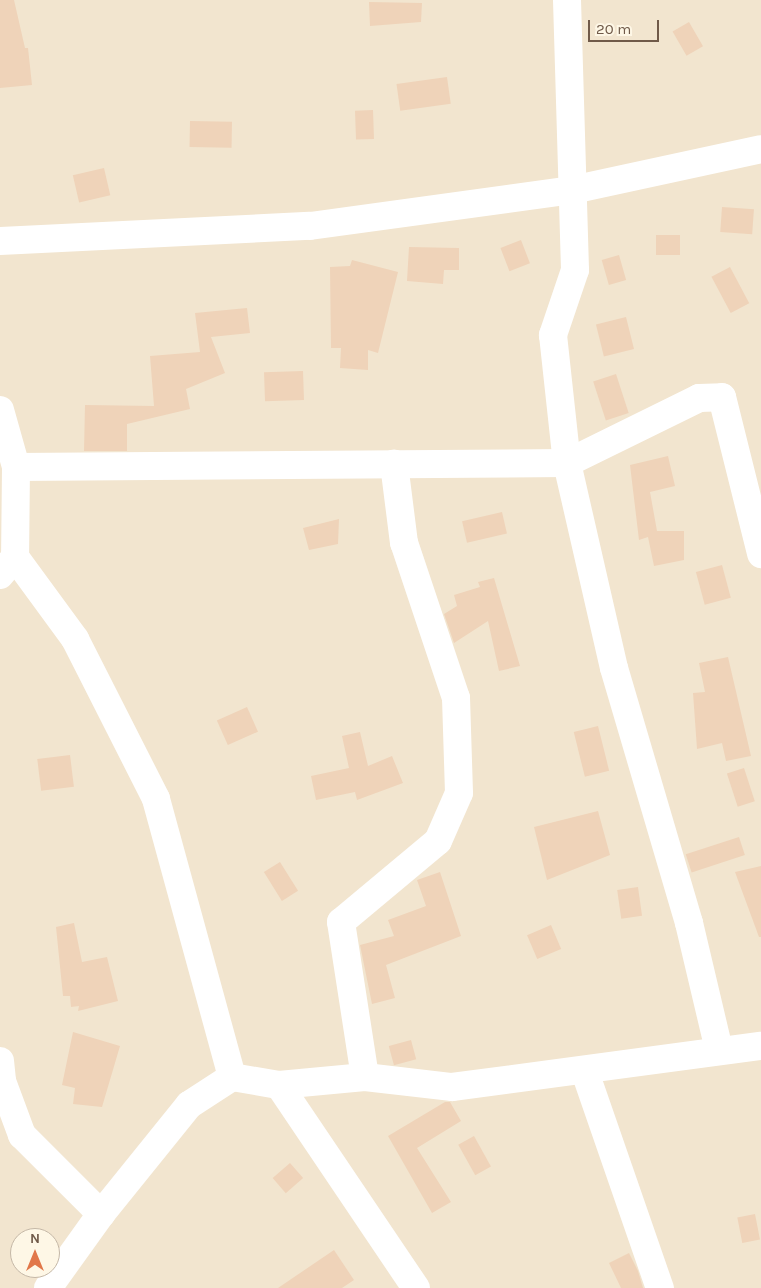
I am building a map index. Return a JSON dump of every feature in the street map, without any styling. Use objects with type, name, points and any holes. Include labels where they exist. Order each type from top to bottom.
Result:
[{"type":"street","points":[[567,0],[575,270],[553,335],[567,463],[614,668],[689,923],[719,1050]]},
{"type":"street","points":[[0,240],[310,226],[572,190],[761,150]]},
{"type":"street","points":[[16,466],[567,463],[699,398],[722,396],[761,554]]},
{"type":"street","points":[[0,410],[16,466],[7,566],[75,639],[156,799],[232,1077]]},
{"type":"street","points":[[365,1077],[341,922],[438,840],[459,793],[456,698],[404,543],[394,464]]},
{"type":"street","points":[[48,1288],[101,1214],[189,1105],[232,1077],[279,1085],[365,1077],[452,1087],[585,1072],[719,1050],[761,1046]]},
{"type":"street","points":[[0,1061],[2,1082],[22,1135],[101,1214]]},
{"type":"street","points":[[585,1072],[660,1288]]},
{"type":"street","points":[[279,1085],[416,1288]]},
{"type":"shaded area","points":[[0,0],[761,0],[761,1288],[0,1288]]},
{"type":"building","points":[[0,0],[14,0],[25,48],[28,48],[32,85],[0,88]]},
{"type":"building","points":[[369,2],[422,3],[421,22],[370,26]]},
{"type":"building","points":[[689,22],[703,46],[687,56],[673,32]]},
{"type":"building","points":[[447,77],[451,104],[400,111],[396,84]]},
{"type":"building","points":[[373,110],[374,139],[356,140],[355,111]]},
{"type":"building","points":[[190,121],[232,122],[232,148],[190,147]]},
{"type":"building","points":[[104,168],[110,195],[79,202],[73,175]]},
{"type":"building","points":[[722,207],[754,209],[752,234],[720,232]]},
{"type":"building","points":[[656,235],[680,235],[680,255],[656,255]]},
{"type":"building","points":[[521,240],[530,263],[509,271],[500,248]]},
{"type":"building","points":[[409,247],[459,248],[459,270],[444,270],[443,284],[407,281]]},
{"type":"building","points":[[619,255],[626,280],[609,285],[602,260]]},
{"type":"building","points":[[352,260],[398,272],[378,353],[368,350],[368,370],[340,368],[341,348],[331,348],[330,267],[350,266]]},
{"type":"building","points":[[730,267],[749,303],[731,313],[711,277]]},
{"type":"building","points":[[247,308],[250,333],[211,337],[225,373],[186,389],[190,409],[127,424],[127,451],[84,451],[85,405],[154,406],[150,356],[200,352],[195,313]]},
{"type":"building","points":[[626,317],[634,349],[604,357],[596,324]]},
{"type":"building","points":[[303,371],[304,400],[265,401],[264,372]]},
{"type":"building","points":[[616,374],[629,413],[606,420],[593,381]]},
{"type":"building","points":[[668,456],[675,486],[650,492],[657,531],[684,531],[684,560],[654,566],[648,537],[639,540],[630,465]]},
{"type":"building","points":[[502,512],[507,533],[467,543],[462,521]]},
{"type":"building","points":[[339,519],[338,544],[309,550],[303,528]]},
{"type":"building","points":[[722,565],[731,598],[705,605],[696,572]]},
{"type":"building","points":[[494,578],[520,666],[499,671],[488,621],[454,643],[444,614],[457,606],[454,595],[480,587],[478,582]]},
{"type":"building","points":[[728,657],[751,756],[726,761],[722,743],[697,749],[693,693],[705,692],[699,663]]},
{"type":"building","points":[[247,707],[258,732],[228,745],[217,720]]},
{"type":"building","points":[[598,726],[609,771],[585,777],[574,732]]},
{"type":"building","points":[[360,732],[368,766],[392,756],[403,783],[357,800],[355,792],[316,800],[311,776],[349,768],[342,736]]},
{"type":"building","points":[[70,755],[74,787],[41,791],[37,759]]},
{"type":"building","points":[[744,768],[755,801],[738,807],[727,774]]},
{"type":"building","points":[[598,811],[610,855],[547,880],[534,827]]},
{"type":"building","points":[[739,837],[745,855],[692,872],[686,854]]},
{"type":"building","points":[[280,862],[298,891],[282,901],[264,872]]},
{"type":"building","points":[[761,866],[761,937],[759,937],[735,872]]},
{"type":"building","points":[[440,872],[461,936],[386,965],[395,998],[372,1004],[360,945],[394,936],[388,920],[426,906],[417,880]]},
{"type":"building","points":[[638,887],[642,916],[621,919],[617,890]]},
{"type":"building","points":[[74,923],[82,962],[107,957],[118,1001],[78,1011],[79,1006],[71,1007],[70,996],[63,996],[56,927]]},
{"type":"building","points":[[551,925],[561,949],[537,959],[527,935]]},
{"type":"building","points":[[73,1032],[120,1046],[102,1107],[73,1104],[75,1088],[62,1085]]},
{"type":"building","points":[[411,1040],[416,1059],[394,1065],[389,1046]]},
{"type":"building","points":[[445,1102],[450,1102],[461,1121],[417,1148],[451,1202],[432,1213],[388,1136]]},
{"type":"building","points":[[474,1136],[491,1167],[475,1175],[458,1145]]},
{"type":"building","points":[[290,1163],[303,1178],[286,1193],[273,1178]]},
{"type":"building","points":[[755,1214],[760,1240],[742,1243],[737,1217]]},
{"type":"building","points":[[334,1250],[354,1280],[342,1288],[278,1288]]},
{"type":"building","points":[[629,1253],[638,1271],[643,1288],[621,1288],[609,1263]]}]
